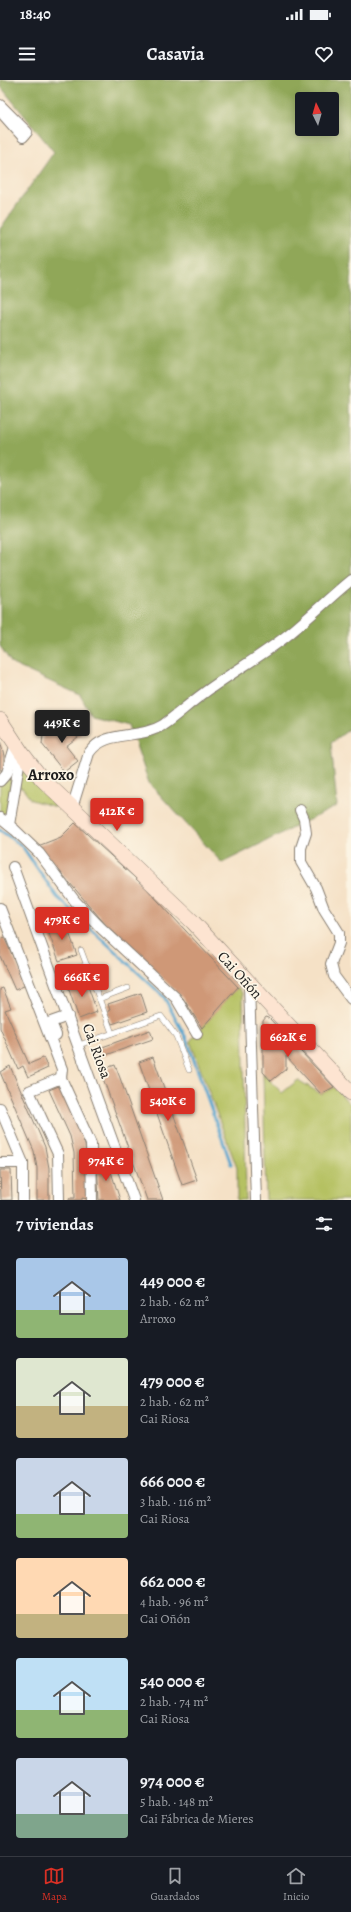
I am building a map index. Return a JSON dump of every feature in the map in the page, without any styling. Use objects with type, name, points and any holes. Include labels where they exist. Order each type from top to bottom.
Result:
[{"type":"street","points":[[0,105],[27,132],[23,137],[0,111]]},
{"type":"street","points":[[0,720],[18,748],[42,779],[72,808],[89,753],[94,745],[100,741],[113,737],[148,732],[163,725],[204,692],[254,661],[289,634],[351,580]]},
{"type":"street","points":[[0,781],[7,773],[18,748]]},
{"type":"street","points":[[9,825],[18,748]]},
{"type":"street","name":"Cai Oñón","points":[[72,808],[193,922],[249,985],[351,1093]]},
{"type":"street","points":[[300,810],[304,819],[306,833],[301,848],[301,862],[316,888],[319,900],[339,933],[339,943],[331,964],[334,976],[351,999]]},
{"type":"street","points":[[0,818],[39,853],[75,901],[101,928],[176,998],[197,1034]]},
{"type":"street","name":"Cai Riosa","points":[[13,867],[79,1045],[134,1200]]},
{"type":"street","points":[[0,908],[3,923],[62,1069],[61,1078],[91,1144],[92,1200]]},
{"type":"street","points":[[249,985],[256,1200]]},
{"type":"street","points":[[50,1039],[54,1037],[58,1052],[61,1050],[51,1022],[68,1016]]},
{"type":"street","points":[[59,1200],[58,1154],[28,1091],[61,1078]]},
{"type":"street","points":[[0,1108],[23,1163],[23,1200]]},
{"type":"street","points":[[0,1163],[23,1163]]},
{"type":"lane","points":[[81,950],[112,1033]]},
{"type":"lane","points":[[67,971],[87,965]]},
{"type":"lane","points":[[99,999],[128,988]]},
{"type":"lane","points":[[79,1045],[161,1016],[176,1036],[189,1070]]},
{"type":"green space","points":[[0,80],[351,80],[351,728],[331,743],[337,806],[222,863],[149,783],[129,725],[91,715],[80,695],[12,664],[0,646],[0,229],[54,152],[1,87]]},
{"type":"green space","points":[[20,765],[56,807],[31,800],[23,789],[17,786]]},
{"type":"green space","points":[[12,778],[6,817],[0,813],[0,783]]},
{"type":"green space","points":[[238,987],[243,994],[246,1200],[237,1200],[237,1168],[190,1041]]},
{"type":"green space","points":[[263,1073],[282,1093],[298,1080],[321,1094],[334,1087],[351,1105],[351,1200],[266,1200]]},
{"type":"building","points":[[69,718],[82,734],[66,746],[78,761],[64,772],[42,744],[43,735]]},
{"type":"building","points":[[0,741],[4,756],[4,770],[0,770]]},
{"type":"building","points":[[75,823],[146,888],[238,987],[202,1028],[183,998],[106,925],[38,846],[61,837]]},
{"type":"building","points":[[65,921],[77,955],[59,961],[47,928]]},
{"type":"building","points":[[4,937],[26,985],[15,990],[0,956],[0,939]]},
{"type":"building","points":[[85,978],[97,1012],[79,1019],[67,984]]},
{"type":"building","points":[[3,988],[11,1008],[5,1010],[29,1064],[43,1058],[48,1068],[28,1077],[23,1066],[18,1069],[0,1028],[0,989]]},
{"type":"building","points":[[141,993],[147,1012],[112,1024],[108,1015],[108,1011],[110,1010],[108,1004]]},
{"type":"building","points":[[266,1017],[269,1018],[334,1087],[321,1094],[286,1056],[286,1069],[271,1081],[263,1072],[263,1021]]},
{"type":"building","points":[[150,1030],[153,1039],[97,1058],[94,1050]]},
{"type":"building","points":[[153,1057],[197,1180],[182,1185],[139,1062]]},
{"type":"building","points":[[115,1065],[163,1200],[147,1200],[100,1070]]},
{"type":"building","points":[[10,1066],[45,1147],[49,1168],[49,1200],[37,1200],[37,1168],[34,1151],[0,1072]]},
{"type":"building","points":[[61,1085],[85,1145],[87,1158],[88,1199],[82,1198],[82,1200],[69,1200],[69,1198],[75,1198],[74,1153],[70,1136],[49,1090]]},
{"type":"building","points":[[103,1157],[107,1159],[120,1200],[99,1200],[97,1160]]},
{"type":"building","points":[[0,1170],[11,1170],[12,1200],[1,1200]]},
{"type":"waterway","points":[[0,830],[22,846],[57,897],[164,997],[186,1038],[231,1164]]},
{"type":"district","name":"Arroxo","points":[[51,774]]}]
